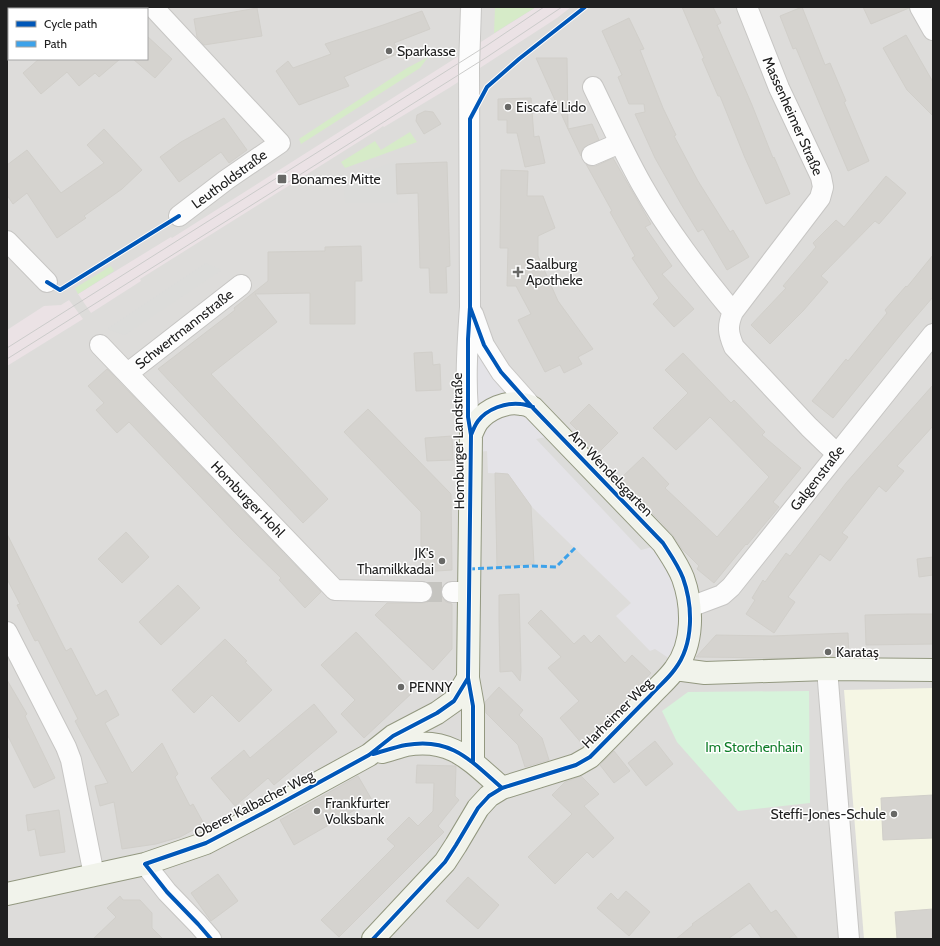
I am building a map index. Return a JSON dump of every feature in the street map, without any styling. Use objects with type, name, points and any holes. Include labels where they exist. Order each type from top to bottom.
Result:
[{"type":"street","name":"Leutholdstraße","points":[[153,7],[280,142],[226,180],[179,216]]},
{"type":"street","name":"Homburger Landstraße","points":[[471,7],[469,68],[470,307],[468,338],[468,417],[470,435],[460,592],[472,706],[473,762]]},
{"type":"street","points":[[920,7],[933,30]]},
{"type":"street","name":"Massenheimer Straße","points":[[733,312],[820,198],[823,188],[821,177],[779,88],[754,9]]},
{"type":"street","points":[[594,87],[620,143],[642,185],[671,231],[706,280],[733,312],[728,323],[729,336],[734,347],[809,427],[836,453]]},
{"type":"street","points":[[592,155],[620,143]]},
{"type":"street","points":[[7,241],[47,282]]},
{"type":"street","name":"Schwertmannstraße","points":[[128,373],[241,285]]},
{"type":"street","name":"Am Wendelsgarten","points":[[470,307],[484,345],[501,372],[533,408],[663,543],[674,560],[682,576],[690,607],[690,629],[685,651],[675,669]]},
{"type":"street","name":"Galgenstraße","points":[[690,607],[722,595],[731,587],[836,453],[933,334]]},
{"type":"street","name":"Homburger Hohl","points":[[100,345],[335,590],[422,592]]},
{"type":"street","points":[[470,435],[478,421],[486,413],[496,408],[508,404],[521,404],[533,408]]},
{"type":"street","points":[[7,632],[66,747],[71,760],[94,875]]},
{"type":"street","points":[[675,669],[705,673],[827,669],[933,670]]},
{"type":"street","name":"Harheimer Weg","points":[[502,788],[576,765],[590,757],[675,669]]},
{"type":"street","points":[[827,669],[838,820],[849,939]]},
{"type":"street","name":"Oberer Kalbacher Weg","points":[[7,894],[145,864],[206,843],[369,755],[393,736],[437,713],[454,701],[468,678]]},
{"type":"street","name":"Oberer Kalbacher Weg","points":[[369,755],[405,745],[438,744],[461,753],[502,788]]},
{"type":"street","points":[[373,939],[445,862],[478,808],[489,796],[502,788]]},
{"type":"street","points":[[145,864],[167,892],[198,924],[210,939]]},
{"type":"shaded area","points":[[7,7],[933,7],[933,939],[7,939]]},
{"type":"shaded area","points":[[536,7],[571,7],[557,18],[449,88],[384,127],[383,126],[140,279],[141,281],[91,313],[78,294],[171,237],[172,238]]},
{"type":"shaded area","points":[[396,161],[398,203],[345,203],[344,191],[350,182],[360,174]]},
{"type":"shaded area","points":[[206,263],[222,270],[125,335],[107,329]]},
{"type":"shaded area","points":[[69,300],[83,319],[7,366],[7,330],[44,306],[61,305]]},
{"type":"shaded area","points":[[473,348],[514,392],[473,416]]},
{"type":"shaded area","points":[[520,413],[535,420],[551,436],[536,439],[641,550],[656,546],[665,559],[682,602],[677,642],[670,659],[655,649],[650,651],[616,616],[631,603],[531,506],[508,474],[488,473],[487,451],[479,452],[478,445],[484,427],[496,417]]},
{"type":"shaded area","points":[[551,436],[656,546],[641,550],[535,438]]},
{"type":"shaded area","name":"Steffi-Jones-Schule","points":[[933,688],[933,939],[864,939],[844,690]]},
{"type":"shaded area","points":[[443,838],[445,856],[428,867],[426,853]]},
{"type":"shaded area","points":[[385,897],[387,914],[362,939],[350,939],[348,932]]},
{"type":"green space","points":[[495,7],[536,7],[494,33]]},
{"type":"green space","points":[[428,57],[420,68],[301,144],[299,139],[407,68]]},
{"type":"green space","points":[[410,132],[417,142],[345,168],[341,162],[375,141],[381,150]]},
{"type":"green space","points":[[111,266],[114,271],[78,294],[75,288]]},
{"type":"green space","name":"Im Storchenhain","points":[[809,691],[810,803],[738,811],[677,742],[662,711],[688,692]]},
{"type":"building","points":[[682,7],[713,7],[721,23],[717,25],[752,105],[773,158],[774,157],[790,194],[766,204],[745,158],[720,96],[718,96],[702,59],[704,58]]},
{"type":"building","points":[[802,7],[825,65],[830,63],[846,101],[844,102],[869,161],[848,171],[796,48],[793,49],[780,16]]},
{"type":"building","points":[[863,7],[909,7],[909,8],[871,24]]},
{"type":"building","points":[[257,8],[262,36],[204,45],[197,37],[194,19]]},
{"type":"building","points":[[422,11],[430,29],[394,43],[399,53],[344,77],[349,86],[299,105],[276,71],[288,61],[293,68],[331,54],[325,44]]},
{"type":"building","points":[[629,18],[644,49],[640,50],[663,108],[676,135],[674,136],[698,181],[730,232],[733,230],[749,257],[727,270],[703,229],[698,232],[655,158],[635,114],[645,112],[644,104],[629,104],[618,77],[622,75],[602,31]]},
{"type":"building","points":[[906,35],[933,82],[933,116],[907,90],[883,48]]},
{"type":"building","points":[[148,37],[172,59],[155,78],[134,60],[148,60]]},
{"type":"building","points":[[536,58],[567,58],[568,129]]},
{"type":"building","points":[[38,60],[119,60],[99,77],[95,73],[79,86],[67,72],[41,94],[23,73]]},
{"type":"building","points":[[531,98],[534,137],[539,136],[545,163],[525,167],[517,133],[507,133],[507,120],[498,120],[498,99]]},
{"type":"building","points":[[425,111],[433,112],[441,124],[424,134],[416,121],[417,115]]},
{"type":"building","points":[[224,118],[247,150],[229,163],[221,152],[179,182],[160,157],[181,142]]},
{"type":"building","points":[[592,124],[599,140],[583,148],[581,156],[568,129]]},
{"type":"building","points":[[104,129],[142,170],[122,189],[84,216],[86,218],[57,238],[27,193],[13,204],[7,195],[7,165],[27,150],[61,193],[104,163],[87,145]]},
{"type":"building","points":[[613,158],[651,224],[645,227],[672,266],[662,274],[694,309],[674,327],[653,304],[659,298],[632,258],[635,256],[610,212],[612,211],[586,164],[596,166]]},
{"type":"building","points":[[447,162],[450,266],[446,267],[447,293],[430,293],[429,268],[420,268],[418,193],[397,194],[396,164]]},
{"type":"building","points":[[501,170],[528,171],[527,196],[543,196],[555,228],[538,236],[538,256],[558,301],[593,349],[578,357],[582,364],[564,373],[560,365],[545,372],[518,320],[531,314],[516,286],[507,286],[508,248],[500,248]]},
{"type":"building","points":[[886,176],[906,193],[879,224],[875,221],[821,276],[828,282],[803,311],[770,344],[751,325],[786,288],[783,286],[816,247],[813,243],[836,220],[844,227]]},
{"type":"building","points":[[361,246],[362,281],[355,281],[355,324],[310,324],[310,293],[255,294],[277,322],[211,374],[328,499],[303,523],[158,369],[235,310],[234,308],[268,281],[268,252],[325,251],[325,247]]},
{"type":"building","points":[[933,255],[933,297],[833,418],[812,401],[846,359],[848,361],[887,313],[885,310],[906,286],[907,287]]},
{"type":"building","points":[[432,352],[433,365],[440,364],[441,390],[416,391],[414,353]]},
{"type":"building","points":[[683,353],[731,403],[734,400],[765,432],[762,435],[801,468],[773,502],[779,507],[714,583],[697,569],[699,566],[682,549],[672,534],[620,479],[643,457],[669,484],[665,488],[717,537],[769,477],[710,417],[676,450],[653,428],[688,393],[665,370]]},
{"type":"building","points":[[107,369],[321,592],[305,608],[279,580],[281,578],[236,534],[129,422],[117,433],[96,410],[104,403],[88,386]]},
{"type":"building","points":[[933,385],[933,426],[897,466],[904,471],[886,492],[879,486],[842,533],[848,537],[830,561],[820,554],[788,597],[795,602],[774,633],[746,614],[755,600],[752,598],[763,580],[765,582],[786,553],[790,556],[846,483]]},
{"type":"building","points":[[589,404],[618,433],[596,455],[574,433],[577,430],[570,423]]},
{"type":"building","points":[[368,409],[451,494],[452,570],[421,572],[421,512],[344,432]]},
{"type":"building","points":[[452,436],[453,460],[427,461],[425,438]]},
{"type":"building","points":[[495,473],[508,474],[531,506],[534,564],[497,567]]},
{"type":"building","points":[[126,532],[149,557],[122,583],[98,559]]},
{"type":"building","points":[[7,534],[66,651],[71,648],[96,696],[106,690],[119,715],[105,723],[132,773],[162,743],[178,774],[175,777],[190,806],[193,804],[204,824],[180,837],[156,844],[122,849],[114,802],[100,806],[95,786],[108,783],[75,721],[78,719],[38,640],[35,641],[17,605],[20,604],[7,579]]},
{"type":"building","points":[[933,557],[933,575],[919,577],[917,559]]},
{"type":"building","points":[[178,585],[200,608],[161,645],[139,622]]},
{"type":"building","points":[[519,594],[520,681],[512,671],[500,672],[499,620],[499,595]]},
{"type":"building","points":[[432,596],[441,596],[446,602],[452,604],[452,649],[433,670],[375,615],[387,603],[422,603],[428,602]]},
{"type":"building","points":[[541,610],[574,644],[584,635],[591,643],[599,635],[625,663],[632,655],[651,673],[584,746],[560,718],[579,701],[548,668],[561,657],[528,623]]},
{"type":"building","points":[[933,614],[933,644],[866,645],[865,615]]},
{"type":"building","points":[[356,632],[413,692],[364,738],[341,714],[355,700],[321,665]]},
{"type":"building","points":[[848,633],[849,656],[777,658],[696,657],[716,635],[772,636]]},
{"type":"building","points":[[225,639],[247,661],[245,662],[272,690],[239,722],[212,695],[194,713],[172,690]]},
{"type":"building","points":[[7,680],[27,714],[25,716],[55,778],[34,788],[7,734]]},
{"type":"building","points":[[499,687],[523,710],[519,715],[542,738],[549,760],[525,767],[518,745],[486,713],[485,702]]},
{"type":"building","points":[[314,704],[337,732],[274,785],[268,778],[235,806],[211,778],[244,750],[250,758]]},
{"type":"building","points":[[655,741],[673,764],[646,786],[628,763]]},
{"type":"building","points":[[614,751],[630,771],[614,783],[600,765]]},
{"type":"building","points":[[417,765],[456,766],[455,796],[459,800],[438,826],[444,832],[339,937],[321,920],[395,846],[387,839],[409,817],[418,826],[433,811],[434,783],[416,783]]},
{"type":"building","points":[[358,776],[372,800],[294,845],[280,820]]},
{"type":"building","points":[[581,776],[599,794],[584,806],[614,838],[593,858],[587,852],[555,884],[528,857],[572,814],[552,795],[565,782]]},
{"type":"building","points":[[933,795],[933,838],[883,840],[881,798]]},
{"type":"building","points":[[59,810],[65,852],[40,856],[35,829],[28,831],[26,815]]},
{"type":"building","points":[[218,874],[238,901],[211,921],[191,893]]},
{"type":"building","points":[[468,877],[499,905],[478,929],[446,901]]},
{"type":"building","points":[[749,883],[771,913],[776,910],[798,939],[762,939],[750,923],[728,939],[676,939],[693,925],[692,924]]},
{"type":"building","points":[[626,891],[650,912],[629,936],[597,908],[611,893],[618,900]]},
{"type":"building","points":[[120,896],[123,900],[140,900],[152,913],[152,928],[163,939],[93,939],[116,917],[107,908]]},
{"type":"building","points":[[933,909],[933,939],[897,939],[895,912]]},
{"type":"tunnel","points":[[422,592],[452,592]]},
{"type":"tram line","points":[[7,348],[486,46],[544,7]]},
{"type":"tram line","points":[[7,359],[487,57],[562,7]]},
{"type":"marked path","points":[[469,569],[533,566],[556,567],[575,548]]},
{"type":"cycle path","points":[[473,762],[473,706],[468,678],[471,435],[468,417],[468,339],[470,307],[470,119],[487,87],[519,59],[585,7]]},
{"type":"cycle path","points":[[47,282],[60,290],[179,216]]},
{"type":"cycle path","points":[[373,939],[445,862],[478,808],[489,796],[502,788],[576,765],[590,757],[672,673],[681,659],[689,637],[689,601],[683,578],[663,543],[533,408],[501,372],[484,345],[470,307]]},
{"type":"cycle path","points":[[471,435],[478,421],[486,413],[497,407],[509,404],[524,404],[533,407]]},
{"type":"cycle path","points":[[211,939],[167,892],[145,864],[206,843],[369,755],[393,736],[437,713],[454,701],[468,678]]},
{"type":"cycle path","points":[[373,754],[406,745],[422,743],[435,744],[459,753],[480,768],[502,788]]},
{"type":"place","name":"Sparkasse","points":[[389,51]]},
{"type":"place","name":"Eiscafé Lido","points":[[508,107]]},
{"type":"place","name":"Bonames Mitte","points":[[282,179]]},
{"type":"place","name":"Saalburg Apotheke","points":[[518,272]]},
{"type":"place","name":"JK's Thamilkkadai","points":[[442,561]]},
{"type":"place","name":"Karataş","points":[[828,652]]},
{"type":"place","name":"PENNY","points":[[401,687]]},
{"type":"place","name":"Frankfurter Volksbank","points":[[317,811]]},
{"type":"place","name":"Steffi-Jones-Schule","points":[[894,814]]}]
